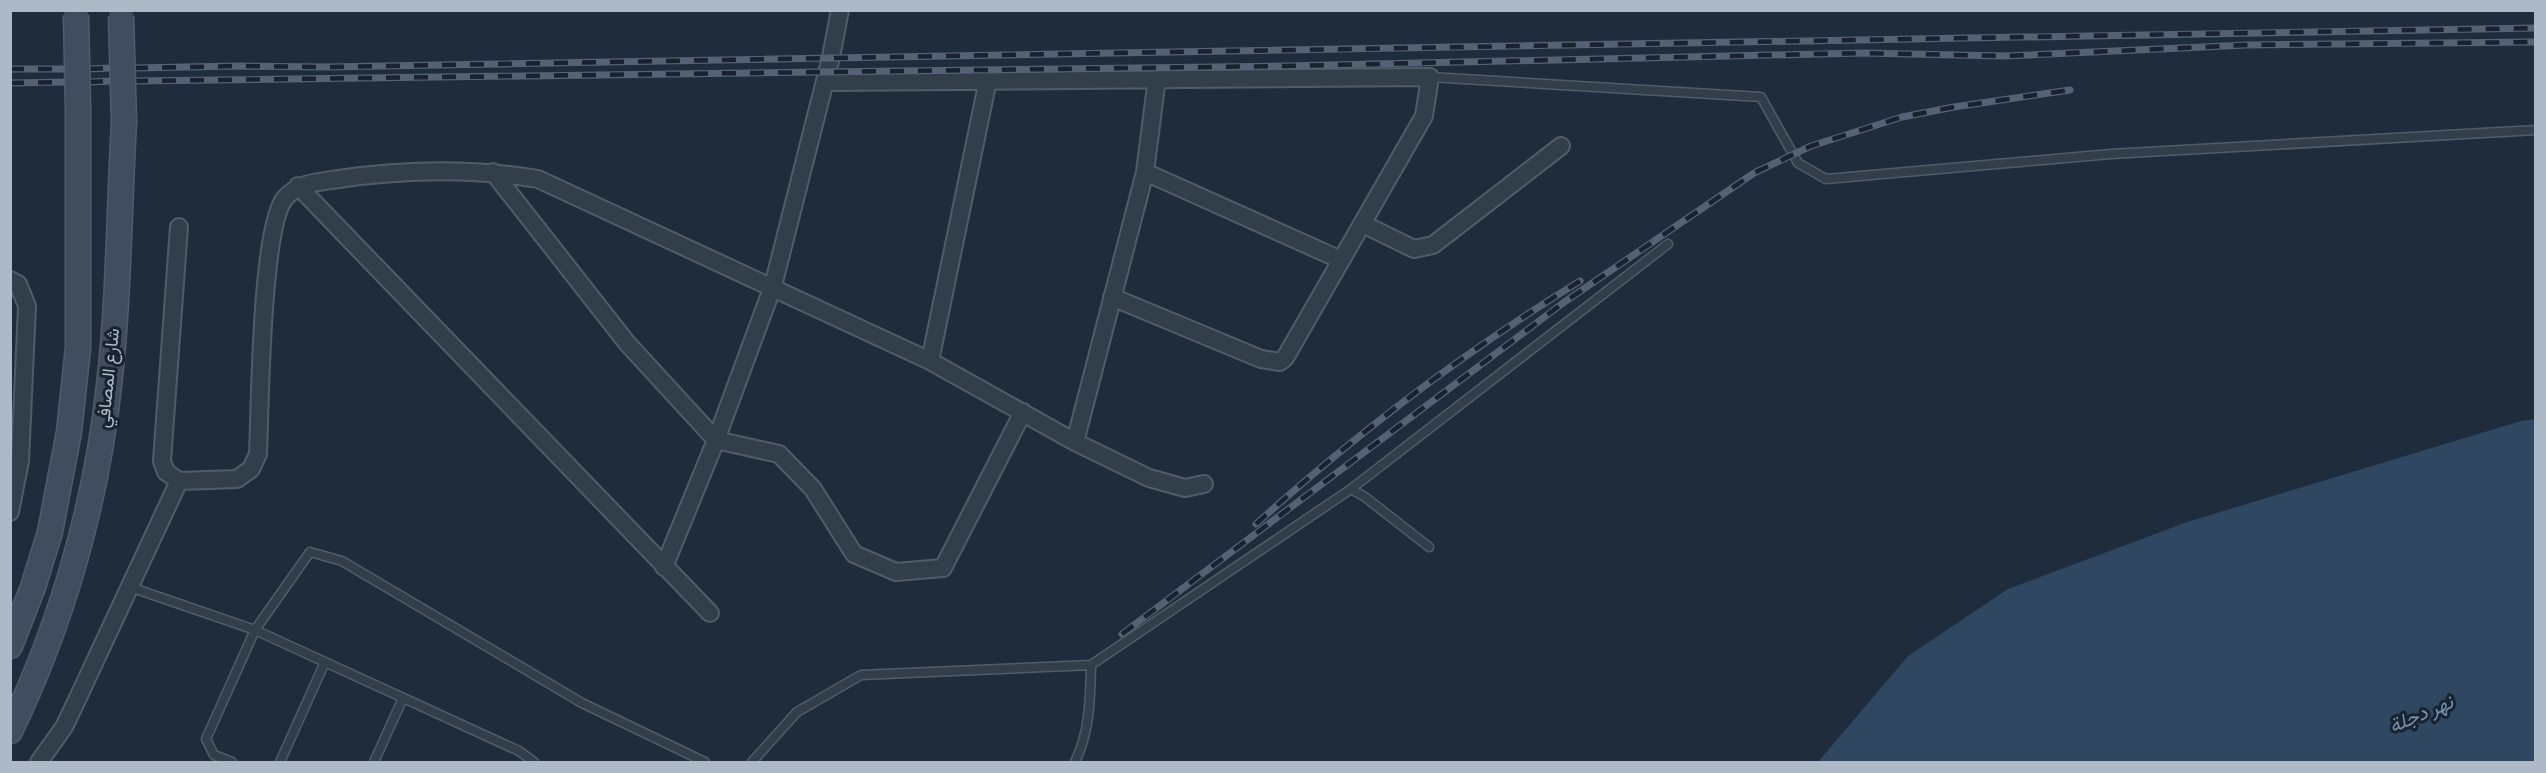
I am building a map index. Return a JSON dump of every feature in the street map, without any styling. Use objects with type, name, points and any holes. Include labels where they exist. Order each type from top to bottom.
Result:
[{"type":"main road","name":"شارع المصافي","points":[[10,646],[33,587],[50,532],[69,432],[78,348],[76,13]]},
{"type":"main road","name":"شارع المصافي","points":[[10,730],[28,693],[59,608],[82,534],[103,433],[110,374],[124,122],[121,13]]},
{"type":"street","points":[[664,567],[716,440],[773,286],[825,82],[840,10]]},
{"type":"street","points":[[825,82],[1430,76],[1425,116],[1285,358],[1276,363],[1112,297]]},
{"type":"street","points":[[1075,442],[1145,172],[1157,78]]},
{"type":"street","points":[[930,362],[988,80]]},
{"type":"street","points":[[1364,224],[1414,249],[1433,245],[1561,146]]},
{"type":"street","points":[[179,227],[162,461],[166,472],[179,481],[237,479],[251,469],[258,454],[268,267],[276,218],[284,199],[298,186],[387,172],[460,170],[538,179],[773,286],[930,362],[1075,442],[1149,478],[1185,488],[1204,484]]},
{"type":"street","points":[[492,172],[627,343],[716,440],[780,454],[813,489],[854,554],[896,572],[943,568],[1023,412]]},
{"type":"street","points":[[1145,172],[1341,260]]},
{"type":"street","points":[[298,186],[710,613]]},
{"type":"street","points":[[10,280],[18,284],[27,306],[20,461],[10,512]]},
{"type":"street","points":[[39,762],[64,727],[179,481]]},
{"type":"lane","points":[[1430,76],[1761,98],[1798,163],[1826,179],[2111,154],[2535,129]]},
{"type":"lane","points":[[752,762],[797,712],[861,675],[1091,665],[1351,489],[1668,244]]},
{"type":"lane","points":[[1351,489],[1365,497],[1429,547]]},
{"type":"lane","points":[[232,762],[214,754],[206,739],[255,630],[310,552],[342,561],[582,703],[705,762]]},
{"type":"lane","points":[[130,587],[255,630],[519,751],[534,762]]},
{"type":"lane","points":[[280,762],[325,662]]},
{"type":"lane","points":[[1075,762],[1082,748],[1090,715],[1091,665]]},
{"type":"lane","points":[[375,762],[403,698]]},
{"type":"water","name":"نهر دجلة","points":[[2535,419],[2535,762],[1818,762],[1908,656],[2008,589],[2187,522],[2521,421]]},
{"type":"railway","points":[[134,68],[326,67],[2536,28]]},
{"type":"railway","points":[[134,81],[1286,66],[1863,53],[2005,56],[2247,45],[2536,42]]},
{"type":"railway","points":[[89,69],[111,68]]},
{"type":"railway","points":[[10,69],[66,69]]},
{"type":"railway","points":[[89,82],[111,81]]},
{"type":"railway","points":[[10,83],[66,82]]},
{"type":"railway","points":[[1122,634],[1563,303],[1754,173],[1811,146],[1902,117],[2070,90]]},
{"type":"railway","points":[[1256,524],[1294,490],[1412,395],[1495,336],[1580,281]]}]
